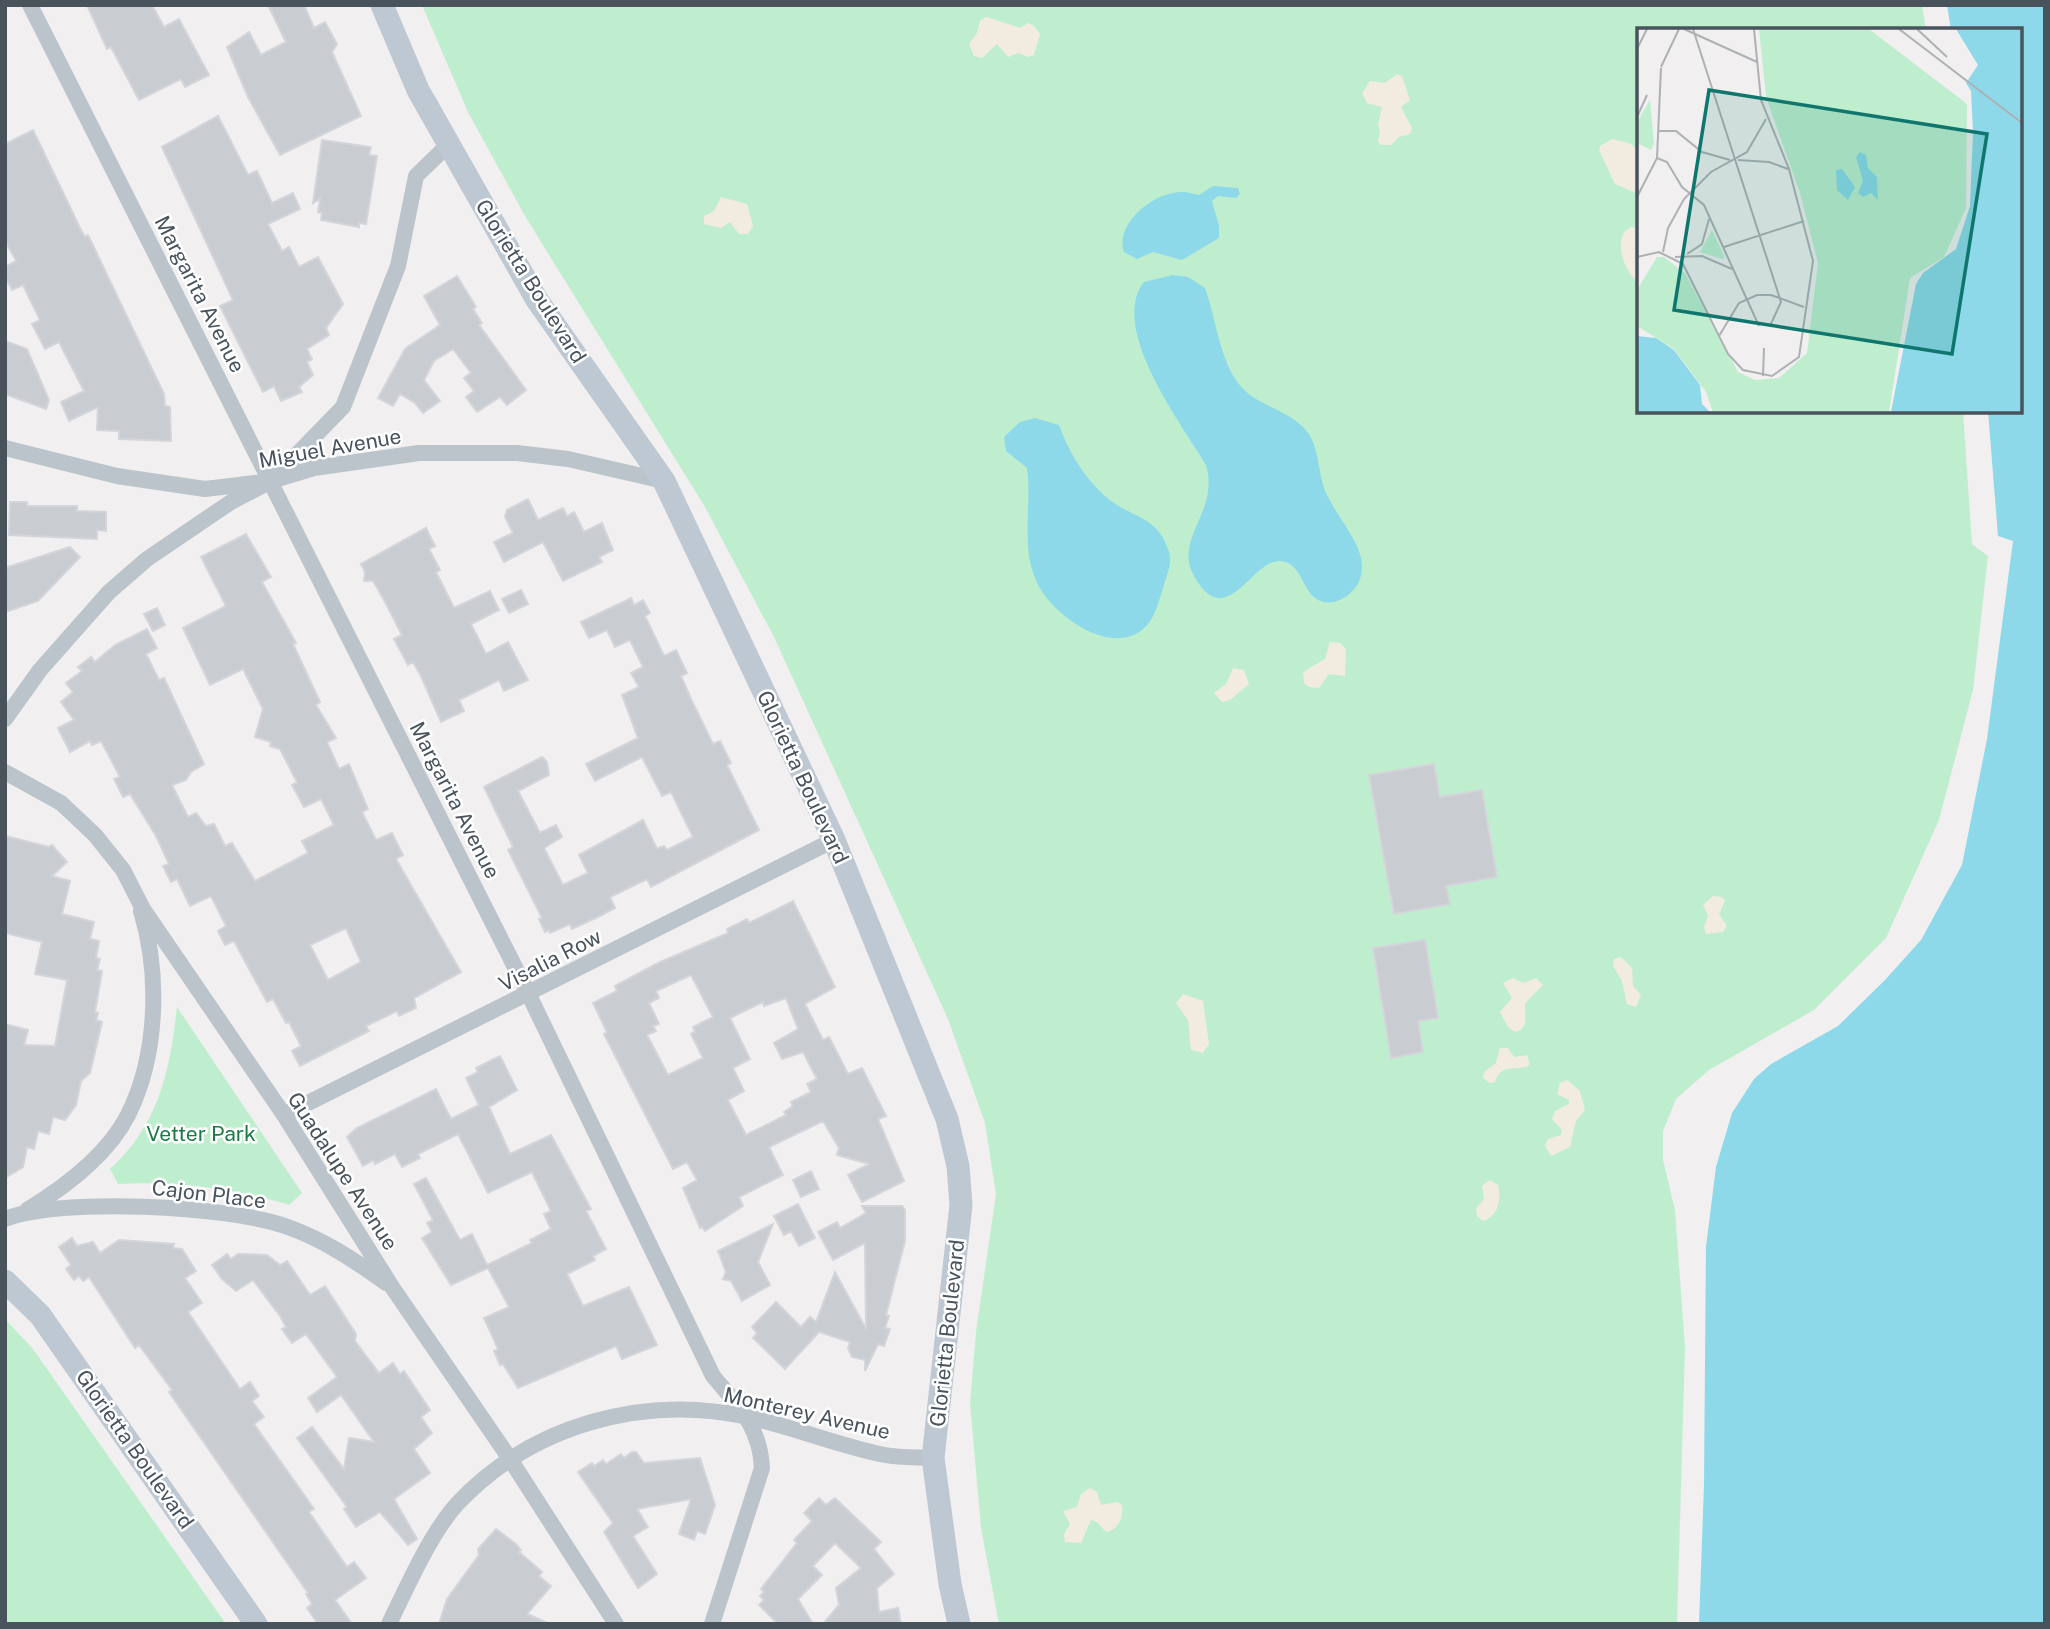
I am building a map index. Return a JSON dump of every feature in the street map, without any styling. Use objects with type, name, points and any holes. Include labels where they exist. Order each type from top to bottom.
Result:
[{"type":"street","name":"Margarita Avenue","points":[[30,5],[529,995],[713,1376],[747,1417],[761,1444],[762,1468],[712,1624]]},
{"type":"street","name":"Glorietta Boulevard","points":[[382,5],[418,90],[537,300],[664,481],[834,839],[947,1119],[958,1166],[959,1229],[933,1458],[950,1584],[959,1624]]},
{"type":"street","points":[[5,719],[40,670],[109,592],[147,559],[231,502],[271,481],[342,407],[398,266],[416,176],[448,145]]},
{"type":"street","name":"Miguel Avenue","points":[[5,448],[117,476],[205,489],[271,481],[314,468],[419,453],[517,453],[568,459],[664,481]]},
{"type":"street","name":"Guadalupe Avenue","points":[[5,772],[61,803],[95,835],[123,870],[143,909],[284,1115],[392,1287],[510,1459],[616,1624]]},
{"type":"street","name":"Visalia Row","points":[[284,1115],[529,995],[834,839]]},
{"type":"street","points":[[26,1210],[63,1188],[100,1152],[127,1116],[143,1073],[151,1023],[153,972],[142,913],[123,870]]},
{"type":"street","name":"Cajon Place","points":[[5,1219],[26,1210],[137,1206],[232,1215],[283,1225],[333,1246],[392,1287]]},
{"type":"street","name":"Glorietta Boulevard","points":[[5,1281],[40,1315],[256,1624]]},
{"type":"street","name":"Monterey Avenue","points":[[389,1624],[415,1570],[456,1505],[510,1459],[577,1424],[629,1413],[680,1408],[747,1417],[887,1456],[933,1458]]},
{"type":"green space","points":[[422,5],[1922,5],[1926,28],[1637,28],[1637,413],[1963,413],[1972,544],[1988,556],[1973,690],[1939,820],[1886,938],[1814,1010],[1709,1070],[1676,1099],[1663,1131],[1663,1160],[1675,1210],[1685,1348],[1677,1624],[999,1624],[981,1528],[970,1403],[976,1332],[996,1194],[985,1123],[948,1019],[774,637],[705,507],[525,216],[468,112]]},
{"type":"green space","name":"Vetter Park","points":[[177,1007],[302,1193],[289,1205],[204,1187],[118,1184],[110,1169],[127,1152],[151,1115],[166,1074]]},
{"type":"green space","points":[[5,1319],[33,1349],[226,1624],[5,1624]]},
{"type":"sand","points":[[986,17],[1020,28],[1028,23],[1033,25],[1040,34],[1034,55],[1029,57],[1018,53],[1008,57],[997,44],[982,58],[974,56],[969,44],[977,33],[980,21]]},
{"type":"sand","points":[[1397,74],[1402,76],[1410,100],[1401,107],[1412,128],[1410,134],[1399,137],[1391,145],[1381,145],[1378,141],[1378,124],[1382,107],[1367,103],[1362,93],[1370,81],[1385,83]]},
{"type":"sand","points":[[1612,139],[1629,143],[1637,149],[1637,191],[1615,184],[1599,150],[1600,146]]},
{"type":"sand","points":[[721,197],[747,204],[753,226],[748,234],[739,234],[730,222],[721,228],[704,224],[704,216],[714,211]]},
{"type":"sand","points":[[1631,227],[1637,228],[1637,281],[1623,259],[1621,245],[1624,232]]},
{"type":"sand","points":[[1330,642],[1340,643],[1346,649],[1345,676],[1329,674],[1319,688],[1309,687],[1304,683],[1303,672],[1325,659]]},
{"type":"sand","points":[[1233,668],[1244,670],[1249,684],[1230,700],[1222,702],[1214,693],[1226,684]]},
{"type":"sand","points":[[1713,896],[1722,897],[1725,901],[1719,914],[1727,926],[1723,932],[1706,934],[1704,927],[1708,915],[1703,905]]},
{"type":"sand","points":[[1621,957],[1632,968],[1633,986],[1641,995],[1636,1007],[1627,1004],[1622,981],[1613,966],[1614,959]]},
{"type":"sand","points":[[1513,978],[1524,983],[1536,978],[1543,985],[1525,1003],[1525,1024],[1521,1030],[1515,1032],[1508,1027],[1500,1012],[1512,998],[1503,983]]},
{"type":"sand","points":[[1183,994],[1203,1001],[1209,1044],[1203,1053],[1191,1050],[1188,1020],[1176,1003]]},
{"type":"sand","points":[[1500,1048],[1508,1048],[1514,1057],[1527,1055],[1530,1065],[1505,1070],[1495,1082],[1490,1083],[1483,1078],[1484,1072],[1496,1063]]},
{"type":"sand","points":[[1567,1080],[1580,1091],[1585,1110],[1576,1121],[1570,1147],[1551,1156],[1545,1146],[1548,1139],[1561,1135],[1562,1130],[1552,1119],[1555,1111],[1569,1104],[1569,1100],[1557,1094],[1560,1083]]},
{"type":"sand","points":[[1490,1180],[1498,1185],[1499,1202],[1493,1215],[1483,1221],[1477,1216],[1476,1209],[1484,1199],[1482,1186]]},
{"type":"sand","points":[[1090,1488],[1097,1492],[1101,1505],[1117,1502],[1122,1505],[1120,1522],[1106,1532],[1097,1522],[1091,1520],[1081,1543],[1065,1542],[1064,1534],[1070,1524],[1063,1511],[1077,1507],[1081,1494]]},
{"type":"water","points":[[1947,5],[2045,5],[2045,1624],[1699,1624],[1704,1485],[1706,1247],[1716,1167],[1732,1113],[1754,1079],[1771,1064],[1838,1026],[1921,940],[1962,865],[1987,739],[2013,541],[1998,536],[1988,413],[2022,413],[2022,28],[1951,28]]},
{"type":"water","points":[[1213,186],[1238,188],[1240,194],[1236,198],[1218,196],[1212,201],[1219,226],[1219,238],[1182,260],[1153,252],[1137,259],[1124,252],[1125,230],[1139,211],[1149,203],[1172,193],[1199,195]]},
{"type":"water","points":[[1173,275],[1188,277],[1205,288],[1226,361],[1238,383],[1253,397],[1297,422],[1313,442],[1326,493],[1355,542],[1362,561],[1358,584],[1341,600],[1322,602],[1315,598],[1295,568],[1279,561],[1268,564],[1227,597],[1217,598],[1206,592],[1194,576],[1189,562],[1189,550],[1207,497],[1209,481],[1206,465],[1152,375],[1141,349],[1135,324],[1135,301],[1144,282]]},
{"type":"water","points":[[1035,418],[1059,425],[1077,463],[1096,488],[1114,503],[1150,523],[1164,539],[1170,561],[1158,605],[1146,626],[1128,637],[1112,638],[1080,626],[1052,604],[1035,578],[1029,551],[1027,468],[1006,451],[1004,437],[1020,422]]},
{"type":"building","points":[[87,5],[152,5],[164,27],[179,19],[209,75],[185,87],[181,79],[139,100],[111,47],[107,49]]},
{"type":"building","points":[[268,5],[304,5],[314,28],[325,22],[337,44],[332,52],[361,116],[280,155],[248,97],[227,47],[249,32],[261,55],[286,42]]},
{"type":"building","points":[[218,116],[248,175],[257,171],[272,203],[293,193],[300,209],[268,224],[282,251],[289,247],[299,267],[318,257],[343,304],[326,328],[329,335],[307,349],[312,359],[307,362],[313,375],[299,387],[302,392],[281,401],[274,386],[263,392],[220,306],[233,300],[162,147]]},
{"type":"building","points":[[33,130],[80,228],[85,237],[88,235],[164,394],[165,406],[170,407],[171,441],[119,439],[119,431],[97,430],[98,407],[69,421],[61,402],[84,391],[59,342],[45,349],[32,324],[40,320],[23,285],[12,290],[5,276],[5,267],[16,261],[5,240],[5,144]]},
{"type":"building","points":[[322,140],[371,147],[369,155],[377,156],[366,224],[359,223],[359,227],[321,220],[322,213],[318,212],[320,199],[313,203]]},
{"type":"building","points":[[457,276],[476,307],[473,309],[482,323],[479,325],[526,390],[507,405],[500,397],[477,412],[466,397],[474,391],[464,378],[471,373],[453,349],[434,361],[424,380],[440,401],[423,413],[415,403],[400,394],[393,406],[378,398],[405,349],[440,325],[424,296]]},
{"type":"building","points":[[5,341],[27,349],[49,400],[46,409],[5,394]]},
{"type":"building","points":[[528,499],[538,520],[563,508],[567,516],[574,512],[584,532],[602,523],[613,550],[599,557],[602,562],[563,581],[543,542],[504,562],[494,542],[513,533],[505,517],[507,510]]},
{"type":"building","points":[[10,502],[27,502],[27,506],[77,506],[77,511],[106,512],[106,531],[97,530],[97,539],[9,535]]},
{"type":"building","points":[[426,528],[435,546],[429,549],[440,570],[436,572],[454,608],[490,591],[499,610],[471,624],[486,654],[508,642],[528,680],[504,691],[499,680],[459,700],[464,711],[441,722],[421,676],[413,662],[408,665],[394,639],[402,635],[383,598],[373,581],[364,581],[365,572],[361,564]]},
{"type":"building","points":[[246,534],[271,577],[262,582],[296,643],[293,644],[320,702],[316,705],[336,738],[327,742],[339,769],[349,764],[368,809],[362,812],[376,840],[392,833],[403,855],[396,859],[461,972],[414,998],[416,1008],[399,1016],[397,1011],[366,1026],[369,1031],[300,1066],[292,1051],[301,1046],[289,1022],[286,1023],[273,999],[267,1002],[234,941],[225,945],[218,931],[226,926],[211,896],[190,906],[177,879],[171,882],[163,866],[169,864],[156,836],[130,794],[123,797],[114,779],[120,777],[101,741],[92,745],[90,741],[70,752],[58,728],[74,720],[61,702],[73,692],[66,683],[82,671],[78,667],[91,657],[95,662],[115,645],[147,629],[157,648],[146,654],[159,680],[164,678],[204,764],[191,772],[186,780],[172,785],[188,817],[196,813],[206,826],[214,824],[225,846],[232,843],[255,881],[308,853],[302,841],[334,825],[321,799],[304,807],[292,785],[297,782],[280,749],[270,746],[271,742],[255,737],[263,709],[243,669],[210,685],[183,628],[226,606],[201,557]],"holes":[[[346,928],[361,962],[328,980],[310,945]]]},
{"type":"building","points":[[70,547],[80,557],[38,601],[5,612],[5,568]]},
{"type":"building","points":[[521,590],[528,604],[509,613],[502,599]]},
{"type":"building","points":[[631,598],[634,605],[643,600],[650,613],[645,616],[664,656],[676,650],[687,673],[681,676],[691,699],[713,744],[720,741],[731,763],[727,765],[759,830],[651,887],[647,879],[610,897],[615,908],[600,916],[572,929],[570,924],[550,933],[549,930],[545,932],[539,919],[542,918],[508,850],[513,847],[484,787],[542,757],[547,762],[549,775],[518,791],[540,833],[556,825],[562,837],[544,848],[563,885],[588,873],[579,855],[643,820],[657,849],[664,846],[667,850],[693,837],[671,792],[662,796],[642,757],[595,781],[586,764],[638,738],[622,695],[639,687],[631,673],[643,667],[630,640],[615,647],[607,630],[589,638],[581,622]]},
{"type":"building","points":[[157,608],[165,625],[153,631],[144,614]]},
{"type":"building","points":[[1434,764],[1440,797],[1482,790],[1497,877],[1446,886],[1450,904],[1394,914],[1369,775]]},
{"type":"building","points":[[5,836],[49,847],[52,845],[67,862],[52,876],[70,881],[62,914],[94,922],[90,939],[99,941],[96,958],[100,959],[97,970],[102,971],[95,1012],[98,1013],[96,1020],[102,1022],[90,1073],[81,1081],[76,1105],[65,1120],[53,1117],[49,1134],[38,1131],[34,1149],[27,1147],[23,1167],[5,1178],[5,1024],[28,1030],[24,1045],[55,1046],[67,980],[35,974],[42,942],[5,933]]},
{"type":"building","points":[[793,901],[835,987],[805,1004],[823,1040],[829,1037],[848,1074],[862,1068],[886,1116],[878,1119],[904,1181],[862,1202],[848,1175],[869,1164],[837,1155],[839,1148],[823,1121],[769,1147],[783,1175],[739,1197],[743,1206],[705,1231],[700,1228],[683,1188],[697,1180],[687,1162],[673,1169],[604,1034],[607,1032],[593,1003],[617,991],[615,986],[658,963],[728,933],[727,929],[747,919],[749,923]],"holes":[[[691,975],[713,1017],[693,1027],[695,1032],[691,1034],[703,1058],[668,1075],[647,1035],[656,1031],[653,1026],[659,1024],[649,1003],[659,998],[656,991]],[[786,998],[798,1029],[774,1043],[782,1059],[803,1052],[817,1079],[807,1084],[811,1092],[791,1102],[793,1106],[784,1112],[786,1115],[746,1135],[728,1100],[744,1091],[733,1068],[750,1059],[730,1018],[763,1002],[764,1006]]]},
{"type":"building","points":[[1425,940],[1438,1018],[1418,1021],[1423,1052],[1391,1058],[1373,948]]},
{"type":"building","points":[[500,1056],[517,1090],[489,1107],[510,1154],[551,1135],[591,1209],[586,1211],[606,1249],[593,1256],[595,1260],[567,1274],[583,1306],[629,1287],[657,1345],[622,1359],[616,1346],[518,1388],[503,1364],[500,1365],[494,1351],[498,1349],[484,1318],[509,1307],[488,1268],[451,1285],[422,1238],[432,1232],[427,1223],[433,1220],[414,1184],[426,1178],[460,1240],[472,1234],[487,1265],[532,1243],[530,1240],[551,1229],[544,1214],[551,1211],[532,1172],[488,1193],[458,1134],[418,1154],[420,1158],[402,1167],[395,1154],[375,1164],[374,1160],[363,1166],[347,1137],[357,1128],[436,1089],[451,1119],[479,1105],[466,1078],[478,1072],[476,1068]]},
{"type":"building","points":[[811,1171],[819,1189],[801,1197],[793,1180]]},
{"type":"building","points":[[798,1204],[815,1238],[799,1246],[791,1231],[784,1235],[774,1216]]},
{"type":"building","points":[[862,1206],[902,1206],[905,1210],[905,1241],[886,1315],[889,1316],[885,1328],[890,1329],[884,1346],[878,1344],[865,1371],[865,1360],[852,1357],[848,1348],[850,1342],[819,1332],[785,1369],[753,1338],[757,1333],[752,1327],[776,1302],[801,1327],[810,1317],[816,1322],[835,1272],[866,1329],[865,1243],[833,1260],[818,1232],[837,1222],[840,1228],[866,1213]]},
{"type":"building","points":[[773,1224],[758,1262],[770,1285],[742,1301],[731,1281],[723,1279],[726,1272],[718,1251]]},
{"type":"building","points":[[72,1238],[77,1246],[93,1242],[100,1253],[119,1240],[174,1244],[173,1248],[182,1249],[196,1271],[185,1278],[202,1303],[188,1312],[240,1389],[250,1382],[259,1396],[252,1401],[264,1417],[254,1424],[314,1509],[309,1512],[347,1567],[354,1562],[366,1578],[335,1600],[352,1624],[318,1624],[307,1608],[312,1604],[306,1594],[308,1593],[169,1392],[172,1390],[139,1345],[135,1348],[89,1277],[83,1281],[79,1276],[74,1280],[66,1269],[71,1265],[59,1247]]},
{"type":"building","points":[[227,1254],[231,1259],[238,1254],[267,1255],[280,1265],[287,1261],[310,1295],[325,1286],[356,1334],[355,1341],[379,1373],[393,1363],[400,1374],[404,1371],[430,1410],[421,1417],[432,1433],[414,1449],[430,1473],[394,1499],[417,1539],[408,1545],[380,1512],[356,1527],[344,1509],[347,1507],[297,1438],[312,1427],[344,1469],[349,1438],[374,1442],[341,1395],[317,1412],[308,1398],[337,1377],[306,1334],[292,1343],[282,1329],[286,1327],[280,1316],[253,1280],[236,1291],[222,1279],[212,1265]]},
{"type":"building","points":[[636,1452],[644,1463],[700,1458],[715,1505],[705,1534],[697,1531],[694,1540],[679,1534],[691,1499],[637,1509],[648,1527],[633,1536],[657,1574],[638,1588],[604,1532],[613,1523],[578,1472],[592,1463],[594,1466],[603,1460],[606,1464],[621,1454],[624,1458]]},
{"type":"building","points":[[819,1498],[826,1505],[835,1498],[881,1542],[874,1549],[894,1574],[877,1588],[879,1612],[898,1608],[901,1624],[823,1624],[839,1605],[836,1588],[861,1568],[835,1543],[813,1566],[822,1575],[798,1599],[813,1624],[778,1624],[759,1605],[764,1600],[760,1596],[764,1592],[761,1589],[797,1543],[794,1540],[812,1521],[804,1513]]},
{"type":"building","points":[[496,1529],[516,1544],[521,1550],[519,1552],[542,1572],[539,1576],[551,1586],[527,1614],[550,1624],[439,1624],[447,1599],[479,1555],[478,1549]]}]
